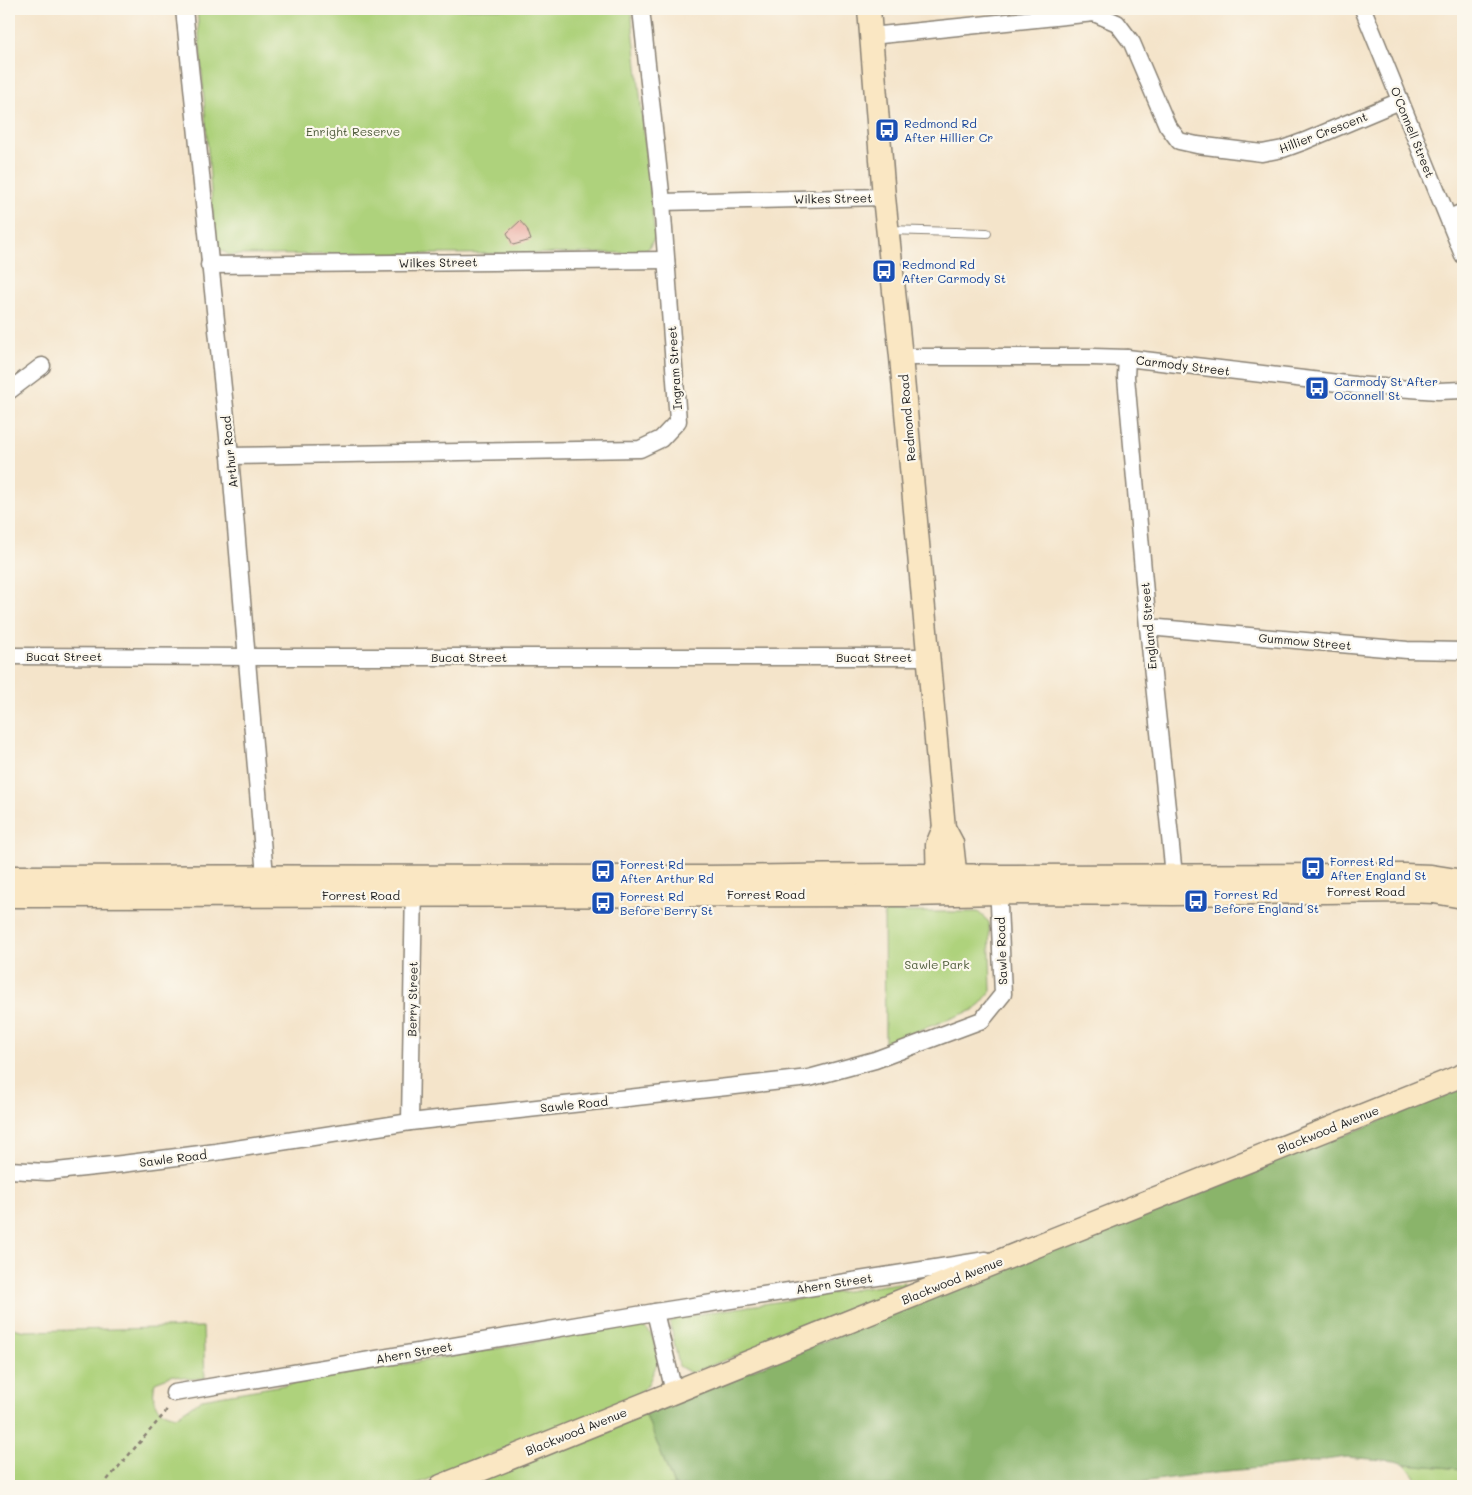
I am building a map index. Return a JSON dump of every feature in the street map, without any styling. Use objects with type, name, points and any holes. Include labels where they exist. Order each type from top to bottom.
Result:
[{"type":"main road","name":"Redmond Road","points":[[868,9],[887,230],[901,357],[944,828],[937,844],[947,884]]},
{"type":"main road","name":"Forrest Road","points":[[1173,885],[1404,875],[1431,876],[1463,881]]},
{"type":"main road","name":"Forrest Road","points":[[9,877],[266,886],[414,886],[728,877],[947,884],[1173,885],[1405,891],[1434,892],[1463,897]]},
{"type":"main road","name":"Forrest Road","points":[[9,896],[266,886]]},
{"type":"main road","name":"Blackwood Avenue","points":[[441,1486],[1463,1075]]},
{"type":"street","name":"Arthur Road","points":[[184,9],[230,456],[266,886]]},
{"type":"street","name":"Ingram Street","points":[[230,456],[640,449],[661,439],[678,421],[662,202],[642,9]]},
{"type":"street","name":"O'Connell Street","points":[[1363,9],[1400,101],[1456,215],[1463,256]]},
{"type":"street","name":"Hillier Crescent","points":[[871,36],[1094,13],[1118,23],[1132,43],[1167,125],[1179,141],[1262,153],[1283,149],[1305,141],[1400,101]]},
{"type":"street","name":"Wilkes Street","points":[[662,202],[884,197]]},
{"type":"street","name":"Wilkes Street","points":[[209,265],[666,260]]},
{"type":"street","name":"Carmody Street","points":[[901,357],[1127,358],[1355,385],[1438,391],[1463,390]]},
{"type":"street","name":"England Street","points":[[1127,358],[1126,377],[1173,885]]},
{"type":"street","points":[[9,391],[42,366]]},
{"type":"street","name":"Gummow Street","points":[[1148,628],[1407,650],[1463,651]]},
{"type":"street","name":"Bucat Street","points":[[9,656],[928,657]]},
{"type":"street","name":"Sawle Road","points":[[9,1170],[47,1172],[122,1164],[216,1152],[410,1122],[808,1078],[874,1060],[982,1020],[1003,994],[998,884]]},
{"type":"street","name":"Berry Street","points":[[410,1122],[414,886]]},
{"type":"street","name":"Ahern Street","points":[[174,1393],[655,1312],[1013,1255]]},
{"type":"street","points":[[655,1312],[674,1392]]},
{"type":"lane","points":[[887,230],[988,232]]},
{"type":"path","points":[[102,1486],[164,1413],[174,1393]]},
{"type":"green space","name":"Enright Reserve","points":[[197,9],[631,9],[655,237],[648,249],[637,253],[229,255],[219,249],[215,242]]},
{"type":"green space","name":"Sawle Park","points":[[884,912],[978,912],[989,922],[991,991],[976,1009],[885,1043]]},
{"type":"green space","points":[[1463,1089],[1463,1469],[1346,1457],[1111,1486],[674,1486],[645,1413],[1048,1251]]},
{"type":"green space","points":[[904,1282],[907,1291],[691,1373],[679,1366],[670,1322],[679,1317]]},
{"type":"green space","points":[[639,1324],[649,1331],[654,1340],[658,1363],[647,1385],[639,1393],[626,1400],[412,1486],[9,1486],[9,1327],[25,1331],[203,1327],[205,1378],[190,1379],[173,1375],[155,1382],[154,1401],[156,1405],[163,1412],[176,1416],[202,1399]]},
{"type":"green space","points":[[645,1413],[674,1486],[468,1486]]},
{"type":"green space","points":[[1405,1464],[1463,1469],[1463,1486],[1422,1486]]},
{"type":"building","points":[[520,221],[527,229],[531,240],[513,245],[507,233]]},
{"type":"place","name":"Redmond Rd After Hillier Cr","points":[[887,130]]},
{"type":"place","name":"Redmond Rd After Carmody St","points":[[884,271]]},
{"type":"place","name":"Carmody St After Oconnell St","points":[[1317,388]]},
{"type":"place","name":"Forrest Rd After England St","points":[[1313,868]]},
{"type":"place","name":"Forrest Rd After Arthur Rd","points":[[603,871]]},
{"type":"place","name":"Forrest Rd Before England St","points":[[1196,901]]},
{"type":"place","name":"Forrest Rd Before Berry St","points":[[603,903]]}]
